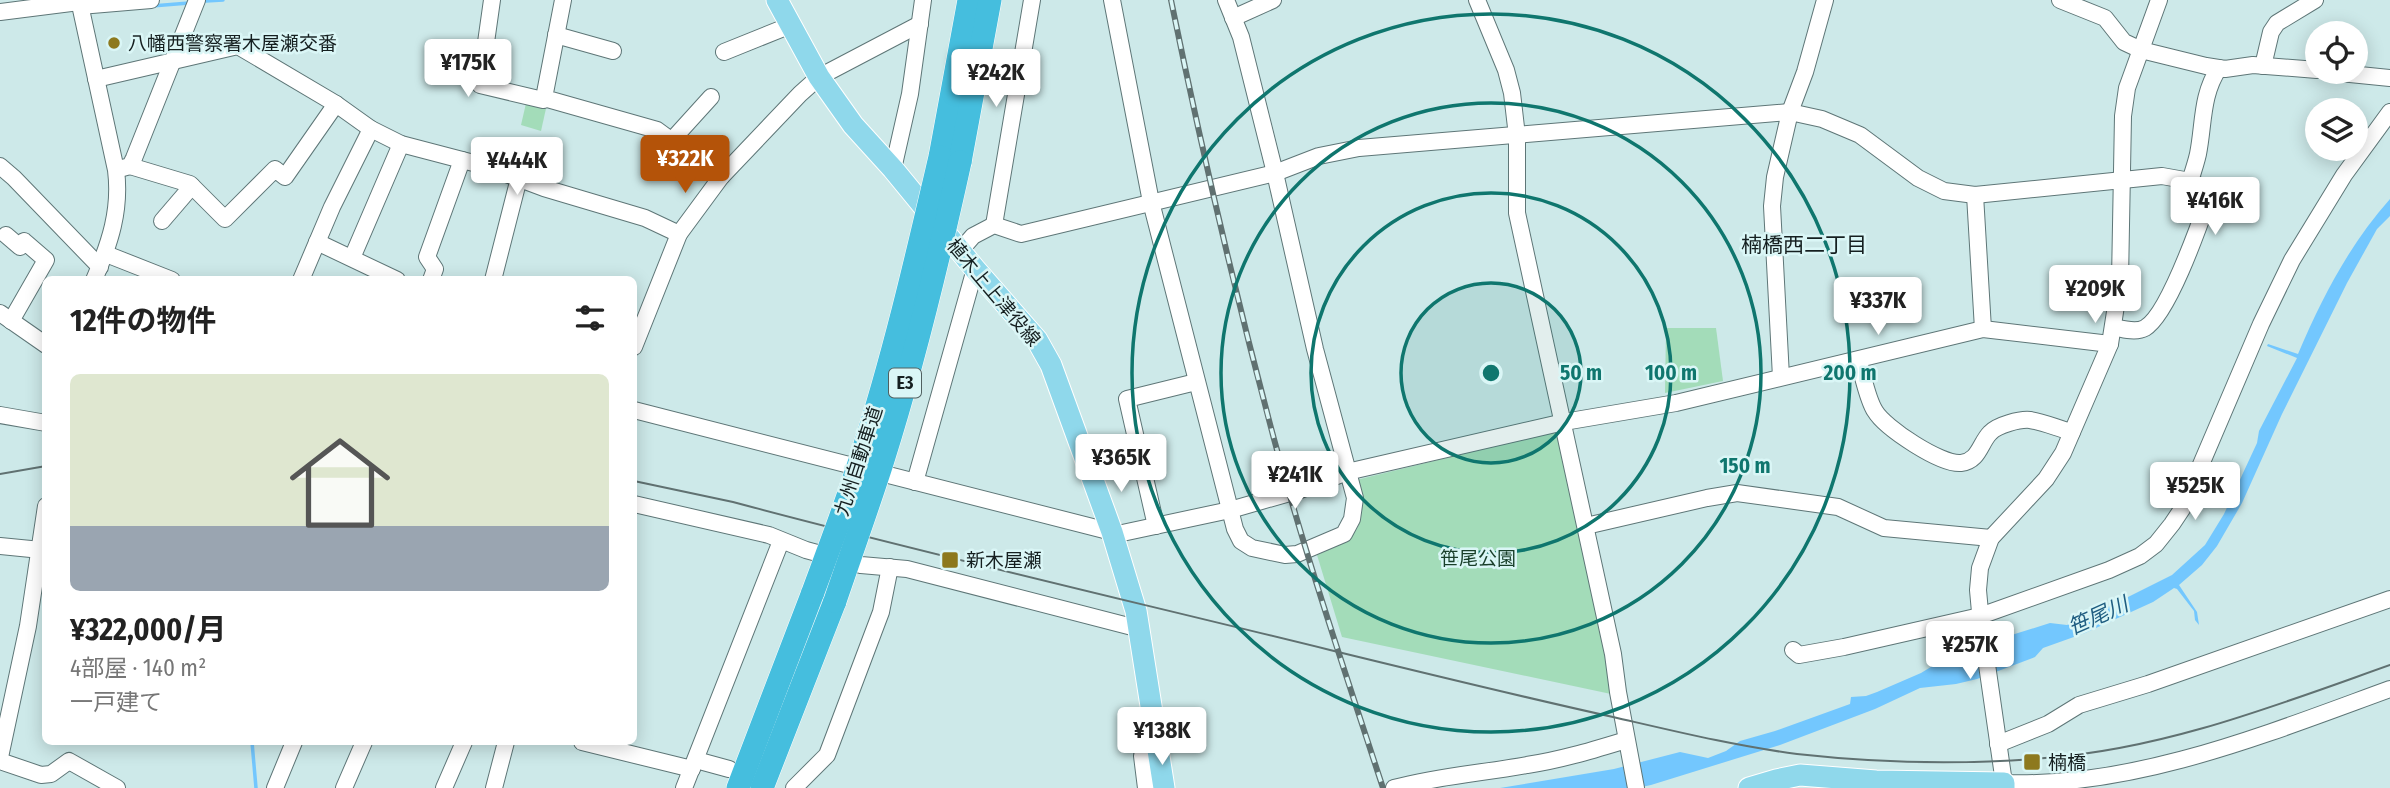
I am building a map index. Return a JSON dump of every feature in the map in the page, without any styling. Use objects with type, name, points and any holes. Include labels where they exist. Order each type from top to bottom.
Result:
[{"type":"highway","name":"九州自動車道","points":[[782,787],[835,601],[883,460],[938,259],[970,0]]},
{"type":"highway","name":"九州自動車道","points":[[734,779],[813,593],[863,453],[917,257],[950,159],[990,0]]},
{"type":"main road","name":"植木上上津役線","points":[[778,0],[820,77],[853,125],[1037,340],[1051,365],[1113,533],[1140,629],[1164,788]]},
{"type":"main road","points":[[1749,788],[1800,775],[1876,781],[2004,785]]},
{"type":"street","points":[[0,12],[79,3],[151,0]]},
{"type":"street","points":[[100,267],[116,220],[123,168],[174,60],[197,0]]},
{"type":"street","points":[[492,0],[480,85],[543,100],[544,98],[657,130],[721,177]]},
{"type":"street","points":[[544,98],[563,0]]},
{"type":"street","points":[[893,169],[910,94],[923,0]]},
{"type":"street","points":[[994,225],[1031,0]]},
{"type":"street","points":[[1112,0],[1151,202],[1230,510],[1241,541],[1252,548],[1267,552],[1297,554],[1344,534],[1352,519],[1355,498],[1315,349],[1241,37],[1226,0]]},
{"type":"street","points":[[1233,18],[1273,0]]},
{"type":"street","points":[[1477,0],[1506,70],[1512,93],[1517,136],[1517,213],[1613,654],[1636,788]]},
{"type":"street","points":[[1781,377],[1772,206],[1775,177],[1790,112],[1805,72],[1825,0]]},
{"type":"street","points":[[2060,0],[2105,19],[2124,42],[2140,50],[2219,68],[2263,66],[2305,69]]},
{"type":"street","points":[[2159,0],[2127,88],[2123,116],[2120,280],[2110,344],[2063,453],[2046,479],[1991,538],[1980,568],[1980,620],[2004,785],[2085,781],[2160,767],[2244,742],[2390,689]]},
{"type":"street","points":[[2263,66],[2271,32],[2277,23],[2315,0]]},
{"type":"street","points":[[79,3],[96,79],[123,168]]},
{"type":"street","points":[[639,319],[679,234],[721,177],[800,94],[820,77],[920,24]]},
{"type":"street","points":[[724,52],[791,25]]},
{"type":"street","points":[[556,35],[612,51]]},
{"type":"street","points":[[96,79],[238,46],[401,145],[462,160],[645,218],[679,234]]},
{"type":"street","points":[[2190,181],[2198,154],[2206,94],[2219,68]]},
{"type":"street","points":[[2368,76],[2390,78]]},
{"type":"street","points":[[672,140],[711,97]]},
{"type":"street","points":[[123,168],[192,186],[225,219],[275,169],[285,177],[336,104]]},
{"type":"street","points":[[960,251],[973,236],[994,225],[1021,234],[1275,173],[1319,156],[1359,148],[1790,112],[1822,119],[1860,135],[1918,178],[1944,191],[1975,195],[2162,176],[2190,181],[2211,192],[2181,271],[2157,315],[2144,329],[2136,331],[2113,327]]},
{"type":"street","points":[[1793,650],[1799,655],[1980,620],[2109,570],[2140,556],[2156,544],[2182,509],[2261,324],[2292,260],[2343,176],[2390,112]]},
{"type":"street","points":[[304,276],[371,129]]},
{"type":"street","points":[[352,258],[401,145]]},
{"type":"street","points":[[432,276],[435,269],[427,257],[462,160]]},
{"type":"street","points":[[0,166],[100,267],[150,276]]},
{"type":"street","points":[[493,276],[519,178]]},
{"type":"street","points":[[162,221],[192,186]]},
{"type":"street","points":[[1975,195],[1983,329]]},
{"type":"street","points":[[6,235],[20,247],[24,241],[46,260],[6,317],[42,342]]},
{"type":"street","points":[[317,242],[389,276]]},
{"type":"street","points":[[915,482],[975,270]]},
{"type":"street","points":[[637,411],[1113,533],[1230,510],[1300,490],[1348,472],[1564,422],[1676,404],[1983,329],[2110,344]]},
{"type":"street","points":[[1858,360],[1875,411],[1914,445],[1952,462],[1961,463],[1972,459],[1988,434],[1996,428],[2029,420],[2072,432]]},
{"type":"street","points":[[1156,526],[1127,399],[1196,382]]},
{"type":"street","points":[[0,415],[42,422]]},
{"type":"street","points":[[1586,526],[1737,493],[1838,507],[1884,528],[1991,538]]},
{"type":"street","points":[[637,505],[769,535],[861,565],[907,569],[1140,629]]},
{"type":"street","points":[[42,541],[1,750],[41,775],[51,774],[69,761],[117,788]]},
{"type":"street","points":[[684,788],[781,541]]},
{"type":"street","points":[[0,545],[41,550]]},
{"type":"street","points":[[782,787],[827,755],[881,612],[890,567]]},
{"type":"street","points":[[1997,739],[2048,724],[2079,705],[2148,684],[2390,598]]},
{"type":"street","points":[[1146,788],[1142,756],[1157,739]]},
{"type":"street","points":[[1394,788],[1564,758],[1627,743]]},
{"type":"street","points":[[275,788],[293,745]]},
{"type":"street","points":[[351,786],[363,745]]},
{"type":"street","points":[[444,788],[463,745]]},
{"type":"street","points":[[494,788],[505,745]]},
{"type":"street","points":[[597,745],[694,764],[734,779]]},
{"type":"green space","points":[[527,99],[547,104],[541,131],[521,125]]},
{"type":"green space","points":[[1666,328],[1716,328],[1723,381],[1665,393]]},
{"type":"green space","name":"笹尾公園","points":[[1557,431],[1607,655],[1611,694],[1342,637],[1317,555],[1343,542],[1357,528],[1361,509],[1356,480]]},
{"type":"water","name":"笹尾川","points":[[2390,199],[2390,216],[2377,229],[2347,283],[2282,414],[2242,503],[2217,546],[2202,565],[2179,585],[2197,612],[2199,625],[2194,611],[2174,588],[2153,602],[2085,633],[2043,648],[2035,657],[1977,679],[1920,688],[1875,709],[1780,745],[1651,785],[1637,788],[1500,788],[1614,769],[1680,752],[1708,758],[1726,751],[1740,741],[1850,704],[1851,697],[1877,692],[1921,673],[1954,653],[2050,623],[2067,625],[2172,575],[2205,545],[2224,514],[2257,443],[2259,431],[2297,358],[2267,346],[2268,344],[2298,354],[2349,253]]},
{"type":"waterway","points":[[206,1],[223,0]]},
{"type":"waterway","points":[[152,6],[189,3]]},
{"type":"waterway","points":[[252,745],[256,788]]},
{"type":"tram line","points":[[0,474],[42,467]]},
{"type":"tram line","points":[[637,482],[733,502],[1506,693],[1705,738],[1797,754],[1889,761],[1952,762],[2090,753],[2220,723],[2390,665]]},
{"type":"railway","points":[[1171,0],[1219,220],[1274,439],[1313,571],[1383,788]]},
{"type":"place","name":"八幡西警察署木屋瀬交番","points":[[114,43]]},
{"type":"place","name":"新木屋瀬","points":[[950,560]]},
{"type":"place","name":"楠橋","points":[[2032,762]]},
{"type":"district","name":"楠橋西二丁目","points":[[1804,245]]}]
